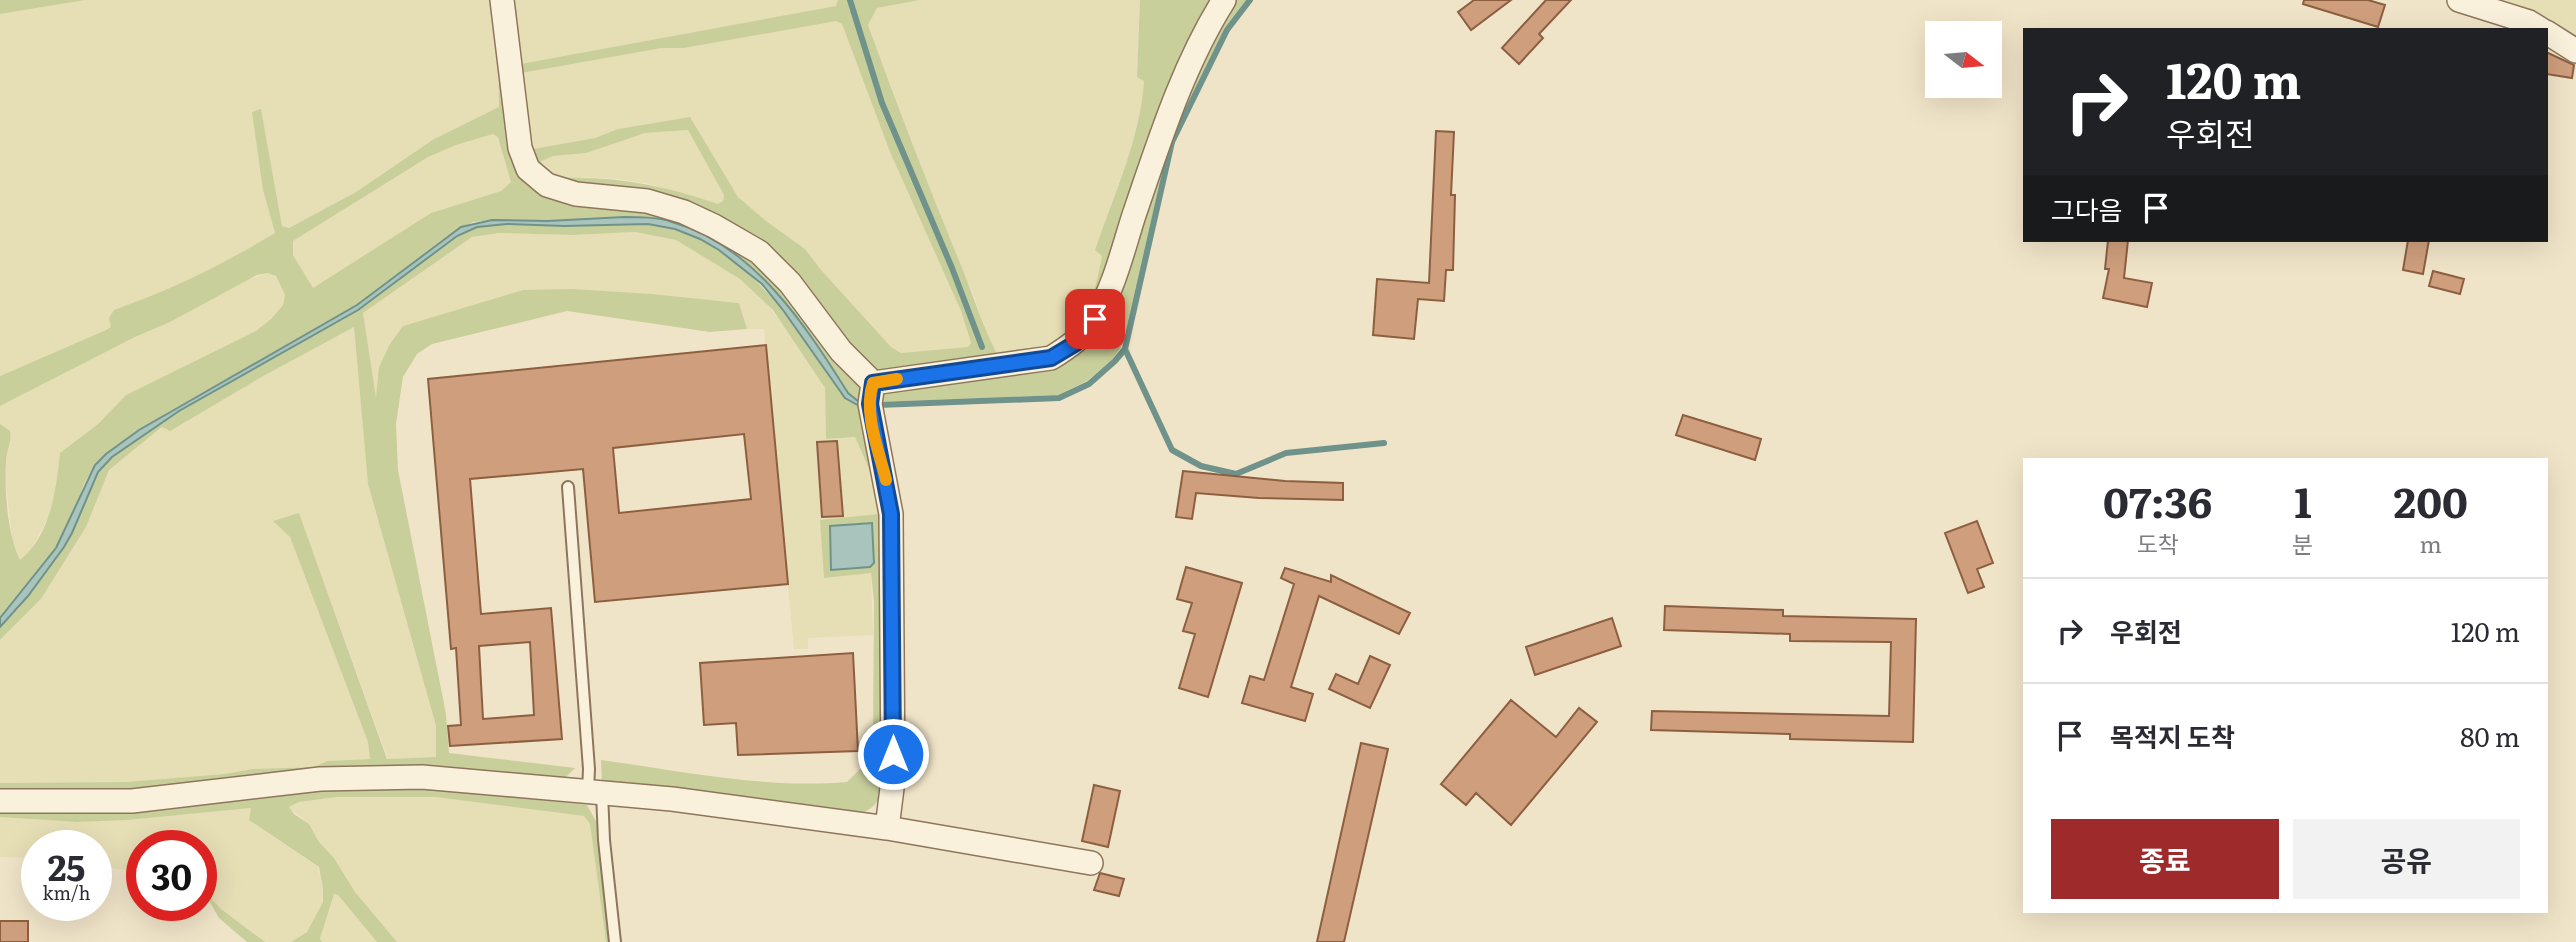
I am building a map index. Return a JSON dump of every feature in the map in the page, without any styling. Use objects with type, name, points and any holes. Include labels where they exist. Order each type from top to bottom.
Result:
[{"type":"street","points":[[502,0],[520,148],[527,169],[534,177],[547,185],[576,194],[647,201],[677,210],[743,242],[781,272],[841,351],[873,383]]},
{"type":"street","points":[[873,383],[1051,358],[1076,343],[1095,319],[1112,282],[1173,105],[1208,25],[1224,0]]},
{"type":"street","points":[[2459,0],[2529,22],[2539,28]]},
{"type":"street","points":[[2548,34],[2576,51]]},
{"type":"street","points":[[873,383],[870,404],[891,514],[893,780],[887,828]]},
{"type":"street","points":[[0,801],[132,801],[320,779],[422,777],[685,800],[887,828],[1091,863]]},
{"type":"lane","points":[[568,487],[589,769],[604,840],[615,942]]},
{"type":"shaded area","points":[[85,0],[497,0],[499,107],[434,139],[356,192],[289,228],[282,226],[261,110],[263,190],[275,233],[222,265],[172,289],[114,310],[111,327],[106,330],[0,376],[0,14]]},
{"type":"shaded area","points":[[506,0],[838,0],[837,6],[515,65]]},
{"type":"shaded area","points":[[920,0],[1140,0],[1137,76],[1144,81],[1143,94],[1135,140],[1095,249],[1102,256],[1095,294],[1086,314],[1072,331],[1054,344],[1038,350],[996,354],[868,25],[877,8]]},
{"type":"shaded area","points":[[2474,0],[2576,0],[2576,43],[2548,31],[2548,28],[2540,28]]},
{"type":"shaded area","points":[[836,20],[842,24],[890,152],[961,311],[971,343],[968,348],[901,353],[891,347],[805,249],[738,197],[690,117],[618,129],[595,138],[528,150],[516,74],[662,48],[684,48]]},
{"type":"shaded area","points":[[688,130],[724,195],[723,201],[718,205],[650,184],[618,179],[588,177],[550,180],[533,165],[553,156],[586,152],[645,133]]},
{"type":"shaded area","points":[[493,134],[499,137],[511,182],[501,191],[431,213],[313,289],[293,255],[293,241],[427,157]]},
{"type":"shaded area","points":[[635,232],[676,240],[740,279],[758,294],[786,328],[825,388],[826,439],[855,437],[874,480],[878,514],[820,520],[871,572],[873,635],[808,638],[808,649],[794,649],[764,329],[747,329],[739,303],[574,289],[403,326],[376,402],[363,313],[472,237],[499,233],[573,235]]},
{"type":"shaded area","points":[[268,273],[276,276],[285,295],[283,305],[271,319],[256,331],[126,395],[98,424],[60,453],[55,498],[50,514],[29,553],[20,561],[13,546],[5,475],[11,442],[0,424],[0,406],[170,322],[241,282]]},
{"type":"shaded area","points":[[354,327],[368,484],[436,727],[436,757],[388,759],[299,514],[273,521],[290,537],[368,742],[370,759],[327,761],[314,767],[253,769],[126,782],[0,783],[0,640],[41,599],[86,527],[109,470],[163,427]]},
{"type":"shaded area","points":[[337,797],[435,797],[584,816],[590,824],[606,942],[397,942],[355,892],[309,824],[288,807],[299,802]]},
{"type":"shaded area","points":[[251,808],[249,820],[318,867],[323,902],[307,932],[291,942],[265,942],[217,905],[217,830],[126,830],[126,870],[112,868],[112,830],[21,830],[21,858],[0,857],[0,817],[77,822]]},
{"type":"shaded area","points":[[334,894],[338,895],[377,942],[320,940]]},
{"type":"green space","points":[[0,0],[85,0],[0,14]]},
{"type":"green space","points":[[497,0],[523,171],[646,206],[756,256],[864,388],[863,402],[848,393],[771,287],[747,264],[692,230],[666,220],[642,217],[473,222],[447,236],[357,305],[168,412],[106,454],[95,465],[84,484],[56,548],[0,618],[0,424],[10,431],[6,463],[6,499],[12,539],[20,560],[39,538],[45,525],[54,497],[60,453],[98,424],[126,395],[256,331],[283,305],[285,295],[276,276],[268,273],[257,275],[170,322],[0,406],[0,376],[106,330],[111,327],[109,318],[114,310],[197,276],[275,233],[263,190],[252,112],[261,109],[282,226],[289,228],[356,192],[434,139],[499,107]],"holes":[[[493,134],[498,137],[511,182],[501,191],[431,213],[313,288],[293,255],[293,241],[428,157]]]},
{"type":"green space","points":[[838,0],[849,0],[880,104],[981,348],[983,346],[953,267],[896,135],[852,0],[920,0],[877,8],[868,25],[926,179],[997,354],[1035,350],[1056,343],[1078,325],[1091,300],[1102,256],[1095,250],[1132,146],[1142,103],[1144,81],[1137,77],[1140,0],[1221,0],[1108,285],[1064,346],[889,375],[873,370],[746,238],[581,190],[562,178],[641,184],[718,204],[723,201],[724,195],[688,130],[645,133],[586,153],[553,156],[533,165],[528,150],[595,138],[618,129],[690,117],[738,197],[805,249],[891,347],[901,353],[968,347],[971,343],[961,311],[890,152],[842,24],[836,21],[516,74],[515,65],[836,6]]},
{"type":"green space","points":[[1232,0],[1247,0],[1225,29],[1171,141],[1124,342],[1113,359],[1087,381],[1058,395],[878,402],[882,392],[1079,346],[1207,44]]},
{"type":"green space","points":[[639,223],[676,229],[699,239],[721,251],[760,284],[808,344],[839,390],[863,408],[881,489],[885,749],[873,749],[874,602],[871,573],[824,578],[820,520],[878,514],[874,480],[855,437],[826,439],[825,388],[773,310],[740,279],[676,240],[635,232],[573,235],[499,233],[472,237],[363,313],[376,398],[379,367],[390,344],[403,326],[523,290],[574,289],[739,303],[747,329],[710,332],[567,311],[432,344],[417,354],[403,377],[396,424],[398,470],[446,714],[449,753],[575,768],[558,781],[0,793],[0,783],[126,782],[253,769],[314,767],[327,761],[370,759],[368,742],[290,537],[273,521],[299,513],[387,759],[436,757],[436,726],[368,484],[354,327],[170,431],[162,427],[109,470],[86,527],[41,599],[0,640],[0,627],[19,608],[64,547],[98,472],[112,457],[179,411],[358,310],[466,230],[495,224],[556,226]],"holes":[[[872,523],[874,563],[870,567],[831,570],[830,526]]]},
{"type":"green space","points":[[601,760],[724,778],[816,784],[847,782],[866,763],[886,760],[881,795],[872,807],[856,815],[602,785]]},
{"type":"green space","points":[[420,786],[587,805],[597,823],[612,942],[606,942],[590,824],[584,816],[435,797],[337,797],[299,802],[289,807],[309,824],[355,892],[397,942],[377,942],[338,895],[334,894],[320,939],[322,942],[291,942],[307,932],[323,902],[319,867],[249,820],[251,808],[77,822],[0,817],[0,806],[320,787]]},
{"type":"green space","points":[[217,905],[265,942],[247,942],[219,918]]},
{"type":"water","points":[[624,217],[672,222],[701,233],[728,249],[775,291],[814,341],[848,393],[863,402],[863,408],[845,398],[762,284],[719,250],[700,239],[675,229],[648,224],[507,224],[477,227],[457,236],[358,310],[179,411],[112,457],[98,472],[64,547],[28,596],[0,627],[0,618],[56,548],[95,465],[139,430],[357,305],[461,227],[492,220],[548,221]]},
{"type":"water","points":[[872,523],[874,563],[870,567],[831,570],[830,526]]},
{"type":"building","points":[[1474,0],[1511,0],[1471,30],[1458,12]]},
{"type":"building","points":[[1546,0],[1571,0],[1539,34],[1543,38],[1519,64],[1502,48]]},
{"type":"building","points":[[2304,0],[2368,0],[2385,5],[2378,27],[2303,4]]},
{"type":"building","points":[[2548,53],[2574,65],[2572,78],[2548,74]]},
{"type":"building","points":[[1436,131],[1454,132],[1451,195],[1455,195],[1453,270],[1446,270],[1444,301],[1418,299],[1414,339],[1373,335],[1377,279],[1429,283]]},
{"type":"building","points":[[2108,242],[2128,242],[2124,278],[2152,283],[2147,307],[2103,298],[2109,269],[2105,269]]},
{"type":"building","points":[[2408,242],[2429,242],[2423,274],[2403,270]]},
{"type":"building","points":[[2433,271],[2464,279],[2460,294],[2429,286]]},
{"type":"building","points":[[766,345],[788,584],[595,602],[583,469],[470,479],[481,614],[551,608],[562,739],[450,746],[448,726],[461,725],[456,648],[451,649],[428,379]],"holes":[[[744,434],[751,499],[619,513],[613,448]],[[530,642],[534,715],[483,719],[479,646]]]},
{"type":"building","points":[[1683,415],[1761,439],[1755,460],[1676,435]]},
{"type":"building","points":[[837,441],[843,516],[822,517],[817,442]]},
{"type":"building","points":[[1183,471],[1285,481],[1343,483],[1343,500],[1196,493],[1192,519],[1176,517]]},
{"type":"building","points":[[1977,521],[1993,563],[1977,569],[1984,587],[1968,593],[1945,533]]},
{"type":"building","points":[[1186,567],[1242,583],[1208,697],[1179,688],[1195,634],[1183,631],[1192,603],[1177,599]]},
{"type":"building","points":[[1285,568],[1331,582],[1331,575],[1410,613],[1399,634],[1319,596],[1291,687],[1313,694],[1305,721],[1242,703],[1250,676],[1264,680],[1294,584],[1281,578]]},
{"type":"building","points":[[1665,606],[1783,610],[1783,616],[1916,619],[1913,742],[1790,739],[1790,734],[1651,730],[1652,711],[1889,716],[1891,642],[1790,641],[1790,634],[1664,630]]},
{"type":"building","points":[[1612,618],[1621,646],[1535,675],[1526,647]]},
{"type":"building","points":[[853,653],[858,751],[738,755],[736,723],[704,725],[700,663]]},
{"type":"building","points":[[1370,656],[1390,665],[1370,708],[1329,689],[1336,674],[1358,684]]},
{"type":"building","points":[[1511,700],[1556,737],[1579,708],[1597,722],[1511,825],[1476,793],[1466,805],[1441,784]]},
{"type":"building","points":[[1361,743],[1388,749],[1344,942],[1317,942]]},
{"type":"building","points":[[1094,785],[1120,791],[1108,847],[1082,841]]},
{"type":"building","points":[[1100,873],[1124,879],[1119,896],[1094,890]]},
{"type":"building","points":[[0,921],[28,921],[28,942],[0,942]]},
{"type":"waterway","points":[[850,0],[882,103],[952,268],[982,347]]},
{"type":"waterway","points":[[878,405],[1059,398],[1089,384],[1115,361],[1125,349],[1172,142],[1227,30],[1250,0]]},
{"type":"waterway","points":[[1125,349],[1172,450],[1201,466],[1236,474],[1286,453],[1384,443]]},
{"type":"slow traffic","points":[[886,480],[875,435],[870,393],[873,383],[897,379]]},
{"type":"route","points":[[893,754],[891,514],[870,404],[873,383],[1051,358],[1076,343],[1095,319]]}]
